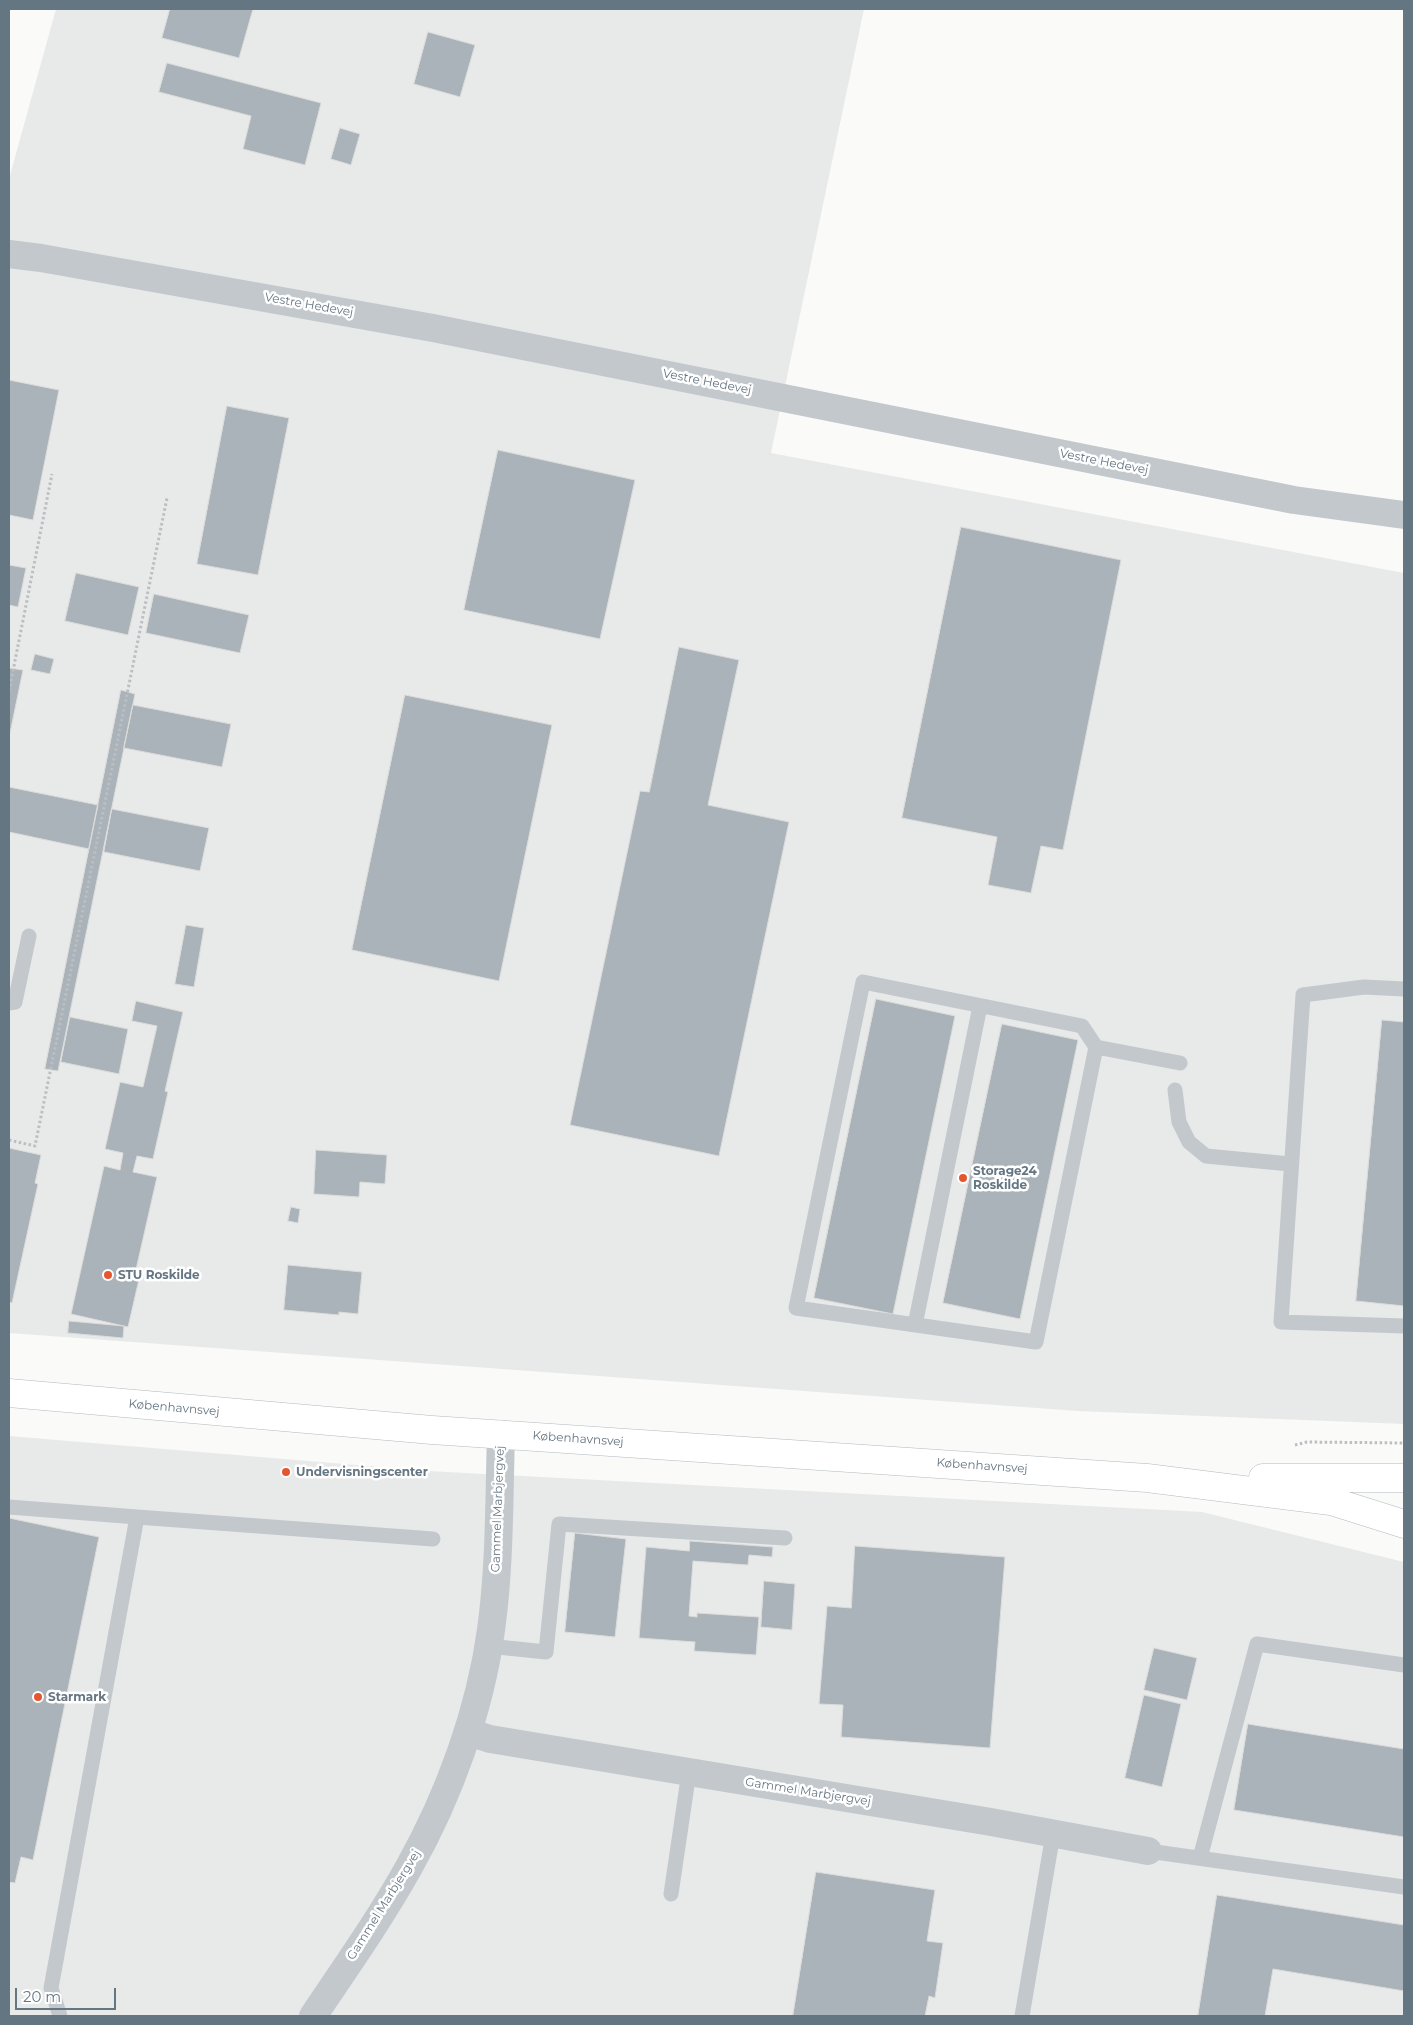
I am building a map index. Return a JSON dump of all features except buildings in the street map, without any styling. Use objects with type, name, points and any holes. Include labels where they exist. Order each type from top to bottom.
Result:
[{"type":"main road","name":"Københavnsvej","points":[[9,1393],[432,1430],[1147,1478],[1331,1501],[1404,1524]]},
{"type":"main road","name":"Københavnsvej","points":[[1147,1478],[1404,1478]]},
{"type":"street","name":"Vestre Hedevej","points":[[9,254],[41,258],[424,326],[1294,500],[1404,514]]},
{"type":"street","name":"Gammel Marbjergvej","points":[[313,2016],[388,1903],[410,1866],[437,1810],[468,1732],[488,1646],[496,1586],[501,1434]]},
{"type":"street","name":"Gammel Marbjergvej","points":[[468,1732],[490,1739],[991,1822],[1148,1851]]},
{"type":"lane","points":[[9,1004],[15,1002],[29,936]]},
{"type":"lane","points":[[863,982],[1082,1026],[1096,1047],[1036,1342],[796,1308],[863,982]]},
{"type":"lane","points":[[1404,989],[1364,987],[1303,995],[1290,1164],[1281,1322],[1404,1326]]},
{"type":"lane","points":[[915,1325],[980,1006]]},
{"type":"lane","points":[[1096,1047],[1180,1063]]},
{"type":"lane","points":[[1175,1090],[1179,1122],[1189,1142],[1206,1156],[1290,1164]]},
{"type":"lane","points":[[9,1507],[433,1539]]},
{"type":"lane","points":[[60,2016],[51,1988],[137,1517]]},
{"type":"lane","points":[[488,1646],[546,1652],[559,1524],[785,1538]]},
{"type":"lane","points":[[1200,1858],[1257,1644],[1404,1665]]},
{"type":"lane","points":[[671,1894],[689,1772]]},
{"type":"lane","points":[[1022,2016],[1053,1834]]},
{"type":"lane","points":[[1148,1851],[1404,1887]]},
{"type":"path","points":[[9,691],[52,474]]},
{"type":"path","points":[[9,1140],[35,1146],[167,498]]},
{"type":"shaded area","points":[[56,9],[864,9],[771,453],[1404,573],[1404,1424],[1078,1411],[9,1333],[9,179]]},
{"type":"shaded area","points":[[9,1436],[428,1471],[1202,1512],[1404,1562],[1404,2016],[9,2016]]},
{"type":"place","name":"Storage24 Roskilde","points":[[963,1178]]},
{"type":"place","name":"STU Roskilde","points":[[108,1275]]},
{"type":"place","name":"Undervisningscenter","points":[[286,1472]]},
{"type":"place","name":"Starmark","points":[[38,1697]]}]
